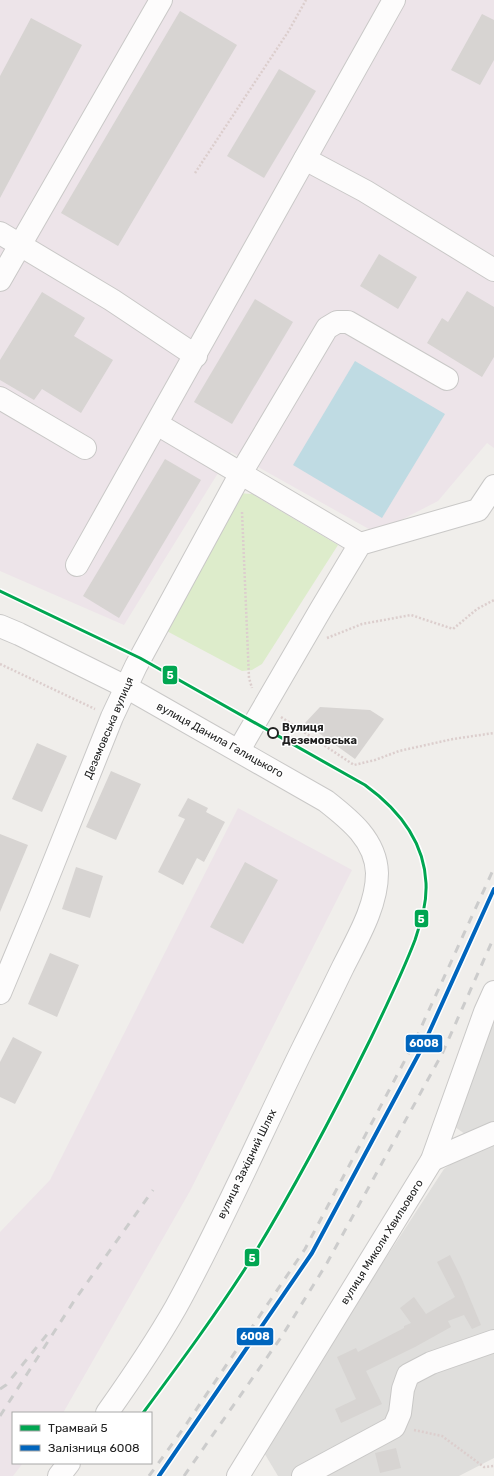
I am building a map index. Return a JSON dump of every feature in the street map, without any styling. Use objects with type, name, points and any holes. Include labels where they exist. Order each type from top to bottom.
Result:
[{"type":"street","points":[[0,280],[161,0]]},
{"type":"street","points":[[77,564],[196,356],[394,0]]},
{"type":"street","points":[[305,159],[365,191],[494,270]]},
{"type":"street","points":[[0,233],[21,244],[112,300],[196,356]]},
{"type":"street","name":"Деземовська вулиця","points":[[0,993],[112,717],[126,687],[144,651],[241,474],[327,328],[338,322],[348,322],[447,379]]},
{"type":"street","points":[[0,398],[85,448]]},
{"type":"street","points":[[157,424],[360,544]]},
{"type":"street","points":[[238,750],[320,609],[360,544],[478,510],[494,486]]},
{"type":"street","name":"вулиця Данила Галицького","points":[[0,626],[126,687],[326,801],[358,828],[371,849],[377,870],[377,882],[370,907]]},
{"type":"street","name":"вулиця Західний Шлях","points":[[108,1412],[144,1360],[200,1262],[359,935],[370,907]]},
{"type":"street","name":"вулиця Миколи Хвильового","points":[[238,1476],[432,1160],[485,1012],[494,992]]},
{"type":"street","points":[[432,1160],[494,1133]]},
{"type":"street","points":[[302,1476],[394,1427],[400,1413],[403,1389],[408,1374],[431,1363],[494,1341]]},
{"type":"street","points":[[59,1476],[68,1464]]},
{"type":"path","points":[[195,173],[288,32],[306,0]]},
{"type":"path","points":[[242,505],[248,678],[262,710],[301,730],[354,765],[375,760],[399,751],[453,739],[494,733]]},
{"type":"path","points":[[326,638],[362,624],[411,615],[453,629],[477,609],[494,600]]},
{"type":"path","points":[[0,664],[112,717]]},
{"type":"path","points":[[394,1427],[442,1436],[484,1468],[494,1466]]},
{"type":"shaded area","points":[[0,0],[494,0],[494,448],[487,443],[438,501],[376,533],[231,452],[124,625],[0,571]]},
{"type":"shaded area","points":[[238,808],[352,870],[190,1191],[64,1412],[12,1412],[12,1464],[22,1464],[13,1476],[0,1476],[0,1232],[50,1180]]},
{"type":"shaded area","points":[[494,1015],[494,1121],[465,1134],[455,1127]]},
{"type":"shaded area","points":[[494,1140],[494,1458],[459,1476],[278,1476],[263,1451],[346,1319],[444,1169],[468,1152]]},
{"type":"green space","points":[[238,493],[252,494],[338,545],[262,664],[252,670],[242,671],[161,628]]},
{"type":"water","points":[[355,361],[445,414],[382,518],[293,465]]},
{"type":"building","points":[[180,11],[237,45],[118,246],[61,213]]},
{"type":"building","points":[[482,14],[494,20],[494,60],[480,85],[451,70]]},
{"type":"building","points":[[31,18],[82,45],[0,198],[0,76]]},
{"type":"building","points":[[279,69],[316,91],[264,178],[227,156]]},
{"type":"building","points":[[379,254],[417,277],[398,309],[360,286]]},
{"type":"building","points":[[467,291],[494,307],[494,357],[482,377],[427,343],[442,318],[448,322]]},
{"type":"building","points":[[42,292],[85,318],[74,336],[113,360],[81,413],[42,389],[34,400],[0,380],[0,360]]},
{"type":"building","points":[[255,299],[293,322],[232,424],[194,402]]},
{"type":"building","points":[[165,459],[201,480],[119,618],[83,596]]},
{"type":"building","points":[[320,707],[370,710],[384,719],[355,759],[305,723]]},
{"type":"building","points":[[37,743],[67,756],[42,812],[12,799]]},
{"type":"building","points":[[111,771],[141,784],[116,840],[86,827]]},
{"type":"building","points":[[188,798],[208,808],[206,812],[225,822],[204,862],[197,858],[183,885],[158,872],[185,819],[178,816]]},
{"type":"building","points":[[0,834],[28,845],[0,912]]},
{"type":"building","points":[[245,862],[278,880],[243,944],[210,927]]},
{"type":"building","points":[[76,867],[103,876],[90,918],[62,909]]},
{"type":"building","points":[[50,953],[79,965],[57,1017],[28,1004]]},
{"type":"building","points":[[13,1037],[42,1052],[15,1104],[0,1097],[0,1062]]},
{"type":"building","points":[[450,1255],[481,1325],[472,1329],[464,1315],[448,1321],[451,1327],[415,1347],[366,1371],[382,1404],[341,1423],[335,1409],[356,1399],[337,1357],[356,1348],[358,1352],[411,1323],[400,1308],[414,1297],[426,1314],[455,1297],[437,1262]]},
{"type":"building","points":[[396,1448],[401,1468],[380,1473],[375,1453]]},
{"type":"railway","points":[[149,1476],[183,1429],[305,1249],[413,1045],[494,868]]},
{"type":"railway","points":[[184,1476],[282,1336],[327,1263],[442,1054],[494,937]]},
{"type":"railway","points":[[0,1416],[74,1301],[153,1190]]},
{"type":"railway","points":[[0,1389],[6,1385],[49,1332]]},
{"type":"tram line","name":"5","points":[[0,591],[140,658],[365,785],[388,804],[407,827],[415,839],[424,867],[426,898],[415,940],[388,1003],[342,1096],[298,1179],[250,1261],[211,1319],[144,1412]]},
{"type":"rail line","name":"6008","points":[[159,1476],[312,1253],[422,1048],[494,889]]},
{"type":"place","name":"Вулиця Деземовська","points":[[273,733]]}]
